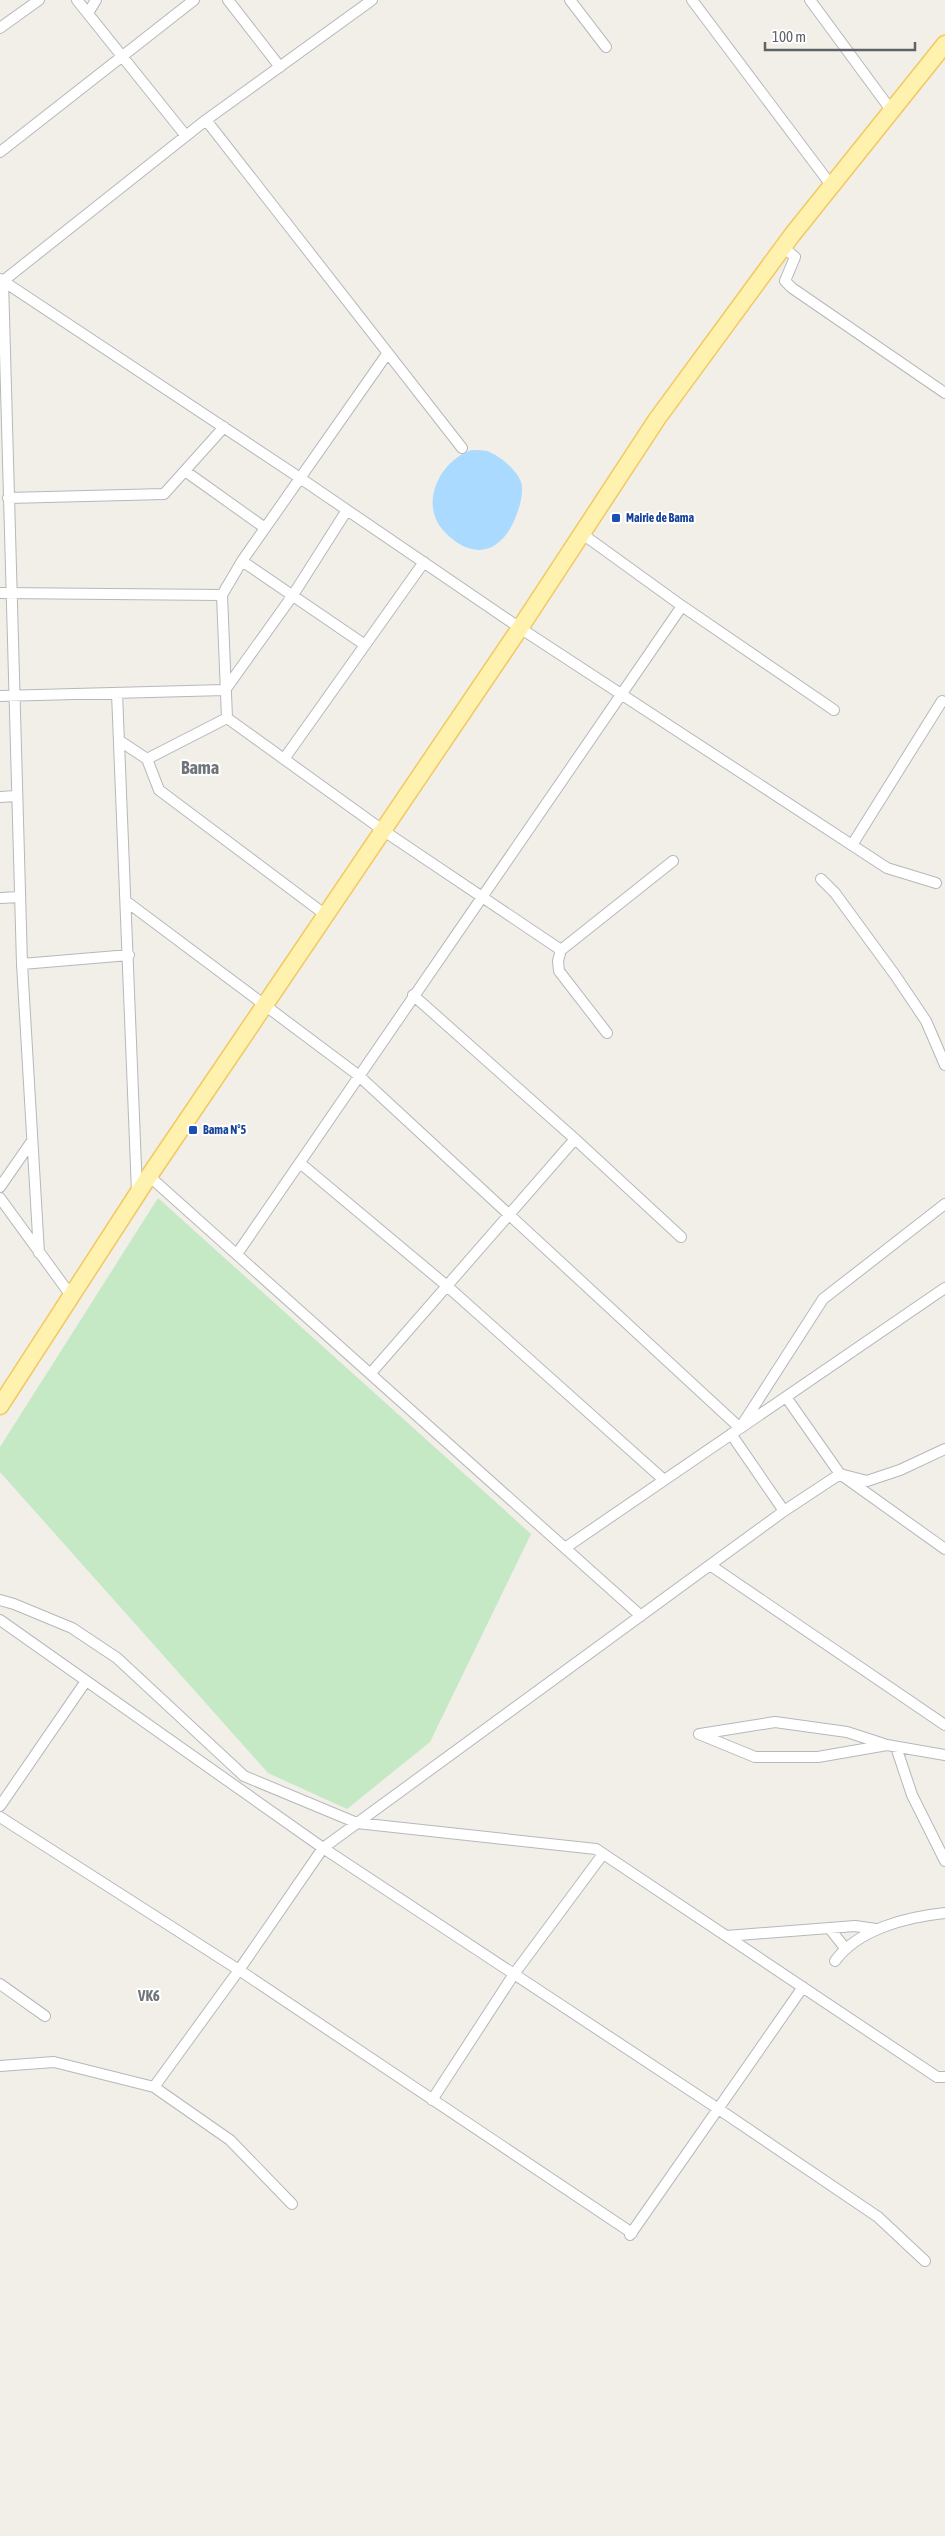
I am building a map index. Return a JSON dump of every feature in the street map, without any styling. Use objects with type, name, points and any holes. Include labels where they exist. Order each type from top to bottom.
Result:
[{"type":"main road","points":[[0,1406],[149,1176],[267,1006],[520,628],[657,419],[783,247],[945,44]]},
{"type":"street","points":[[2,24],[38,0]]},
{"type":"street","points":[[77,0],[186,136]]},
{"type":"street","points":[[88,14],[96,0]]},
{"type":"street","points":[[0,152],[194,0]]},
{"type":"street","points":[[228,0],[280,67]]},
{"type":"street","points":[[1,280],[206,120],[372,0]]},
{"type":"street","points":[[570,0],[606,47]]},
{"type":"street","points":[[692,0],[831,185]]},
{"type":"street","points":[[810,0],[891,110]]},
{"type":"street","points":[[206,120],[462,448]]},
{"type":"street","points":[[783,247],[795,257],[785,281],[792,288],[945,393]]},
{"type":"street","points":[[1,280],[3,415],[8,498],[5,593],[14,695],[22,964],[39,1253]]},
{"type":"street","points":[[1,280],[224,427],[520,628],[887,868],[936,883]]},
{"type":"street","points":[[227,718],[222,595],[242,561],[387,354]]},
{"type":"street","points":[[8,498],[164,494],[224,427]]},
{"type":"street","points":[[185,471],[265,528]]},
{"type":"street","points":[[225,690],[292,595],[347,510]]},
{"type":"street","points":[[581,533],[682,606],[834,710]]},
{"type":"street","points":[[242,561],[365,645]]},
{"type":"street","points":[[284,759],[424,562]]},
{"type":"street","points":[[0,586],[5,593]]},
{"type":"street","points":[[5,593],[222,595]]},
{"type":"street","points":[[237,1254],[358,1075],[682,606]]},
{"type":"street","points":[[0,696],[225,690]]},
{"type":"street","points":[[117,693],[129,954],[137,1196]]},
{"type":"street","points":[[852,845],[942,701]]},
{"type":"street","points":[[227,718],[384,831],[561,950]]},
{"type":"street","points":[[147,759],[227,718]]},
{"type":"street","points":[[120,741],[147,759],[159,790],[327,916]]},
{"type":"street","points":[[0,797],[16,796]]},
{"type":"street","points":[[607,1033],[559,971],[558,961],[561,950],[673,861]]},
{"type":"street","points":[[821,879],[835,893],[895,975],[926,1022],[943,1058]]},
{"type":"street","points":[[0,898],[20,897]]},
{"type":"street","points":[[126,902],[358,1075],[510,1215],[736,1431],[784,1511]]},
{"type":"street","points":[[22,964],[129,954]]},
{"type":"street","points":[[413,995],[575,1139],[681,1237]]},
{"type":"street","points":[[371,1373],[575,1139]]},
{"type":"street","points":[[0,1187],[32,1141]]},
{"type":"street","points":[[300,1163],[447,1286],[664,1480]]},
{"type":"street","points":[[149,1176],[642,1616]]},
{"type":"street","points":[[0,1198],[72,1297]]},
{"type":"street","points":[[736,1431],[823,1299],[945,1204]]},
{"type":"street","points":[[566,1548],[945,1288]]},
{"type":"street","points":[[786,1397],[840,1474],[945,1549]]},
{"type":"street","points":[[154,2088],[239,1970],[323,1848],[784,1511],[840,1474],[867,1481],[900,1470],[945,1449]]},
{"type":"street","points":[[710,1565],[945,1725]]},
{"type":"street","points":[[0,1600],[72,1628],[117,1658],[244,1776],[357,1824],[596,1849],[937,2076],[945,2077]]},
{"type":"street","points":[[0,1620],[323,1848],[878,2216],[925,2261]]},
{"type":"street","points":[[0,1806],[86,1681]]},
{"type":"street","points":[[892,1746],[818,1757],[755,1757],[699,1734],[775,1722],[847,1732],[892,1746],[945,1755]]},
{"type":"street","points":[[892,1746],[912,1795],[945,1861]]},
{"type":"street","points":[[0,1818],[239,1970],[631,2234],[803,1987]]},
{"type":"street","points":[[432,2100],[514,1974],[603,1854]]},
{"type":"street","points":[[726,1936],[855,1926],[876,1929],[945,1913]]},
{"type":"street","points":[[830,1929],[844,1948]]},
{"type":"street","points":[[835,1961],[844,1948],[863,1939],[876,1929]]},
{"type":"street","points":[[0,1984],[46,2016]]},
{"type":"street","points":[[0,2066],[54,2062],[154,2088],[230,2140],[292,2204]]},
{"type":"green space","points":[[158,1198],[531,1534],[430,1742],[347,1809],[268,1773],[0,1472],[0,1447]]},
{"type":"water","points":[[472,450],[487,451],[502,459],[519,477],[522,486],[520,503],[510,529],[502,539],[484,550],[463,546],[453,539],[442,529],[435,518],[433,506],[433,494],[443,472],[451,462]]},
{"type":"place","name":"Mairie de Bama","points":[[616,518]]},
{"type":"place","name":"Bama N°5","points":[[193,1130]]},
{"type":"district","name":"Bama","points":[[200,767]]},
{"type":"district","name":"VK6","points":[[149,1995]]}]
